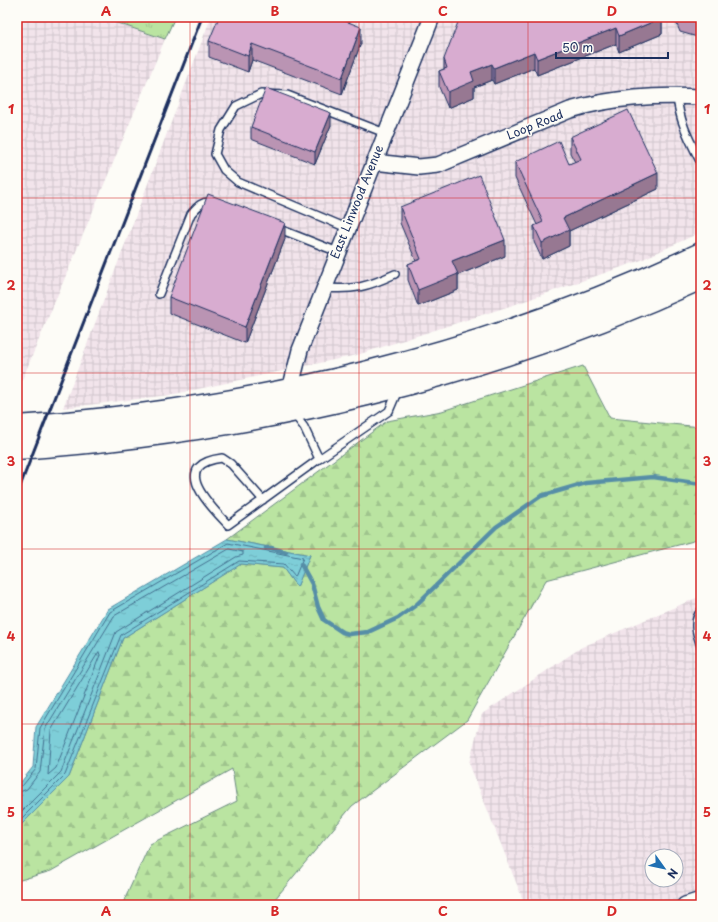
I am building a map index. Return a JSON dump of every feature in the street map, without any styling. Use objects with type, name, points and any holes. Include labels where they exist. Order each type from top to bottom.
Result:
[{"type":"highway","points":[[17,427],[150,414],[204,406],[290,390],[380,369],[522,327],[624,288],[701,254]]},
{"type":"highway","points":[[17,448],[203,428],[292,411],[399,387],[524,348],[578,329],[701,278]]},
{"type":"street","name":"East Linwood Avenue","points":[[290,390],[297,359],[324,288],[432,17]]},
{"type":"street","name":"Loop Road","points":[[374,162],[430,167],[570,110],[588,105],[632,97],[701,97]]},
{"type":"street","points":[[684,905],[701,900]]},
{"type":"lane","points":[[347,228],[238,182],[224,170],[214,154],[221,130],[236,106],[261,94],[287,95],[385,133]]},
{"type":"lane","points":[[676,96],[678,113],[683,128],[701,163]]},
{"type":"lane","points":[[159,294],[191,214],[199,204],[210,201],[224,207]]},
{"type":"lane","points":[[272,226],[338,252]]},
{"type":"lane","points":[[324,288],[348,290],[370,285],[395,274]]},
{"type":"lane","points":[[263,500],[231,464],[222,458],[206,461],[199,466],[196,477],[197,487],[203,497],[228,525],[263,500],[318,459],[389,411],[399,387]]},
{"type":"lane","points":[[292,411],[304,427],[318,459]]},
{"type":"lane","points":[[701,611],[698,615],[695,628],[701,646]]},
{"type":"shaded area","points":[[17,17],[99,17],[165,39],[17,392]]},
{"type":"shaded area","points":[[211,17],[701,17],[701,232],[639,261],[513,305],[357,355],[170,395],[63,408]]},
{"type":"shaded area","points":[[701,596],[701,905],[525,905],[469,763],[482,714],[582,647]]},
{"type":"green space","points":[[99,17],[175,17],[165,39]]},
{"type":"green space","points":[[583,366],[610,418],[701,427],[701,539],[546,580],[467,720],[352,806],[270,905],[126,905],[123,903],[150,844],[237,801],[232,769],[51,871],[17,881],[17,829],[69,777],[123,638],[241,564],[283,568],[297,587],[310,555],[227,539],[387,421],[442,411]]},
{"type":"water","points":[[227,539],[310,555],[297,587],[283,568],[241,564],[123,638],[69,777],[17,829],[17,784],[21,782],[33,767],[36,727],[108,609]]},
{"type":"building","points":[[219,17],[335,17],[361,27],[342,78],[252,44],[248,56],[209,41]]},
{"type":"building","points":[[460,17],[662,18],[619,36],[616,28],[537,59],[534,52],[494,68],[492,64],[471,72],[474,81],[448,92],[439,71],[447,68],[444,59]]},
{"type":"building","points":[[683,17],[701,17],[701,22]]},
{"type":"building","points":[[266,88],[331,113],[315,152],[251,127]]},
{"type":"building","points":[[628,110],[658,173],[563,218],[569,230],[542,243],[534,226],[543,222],[515,162],[559,141],[569,164],[581,159],[570,137]]},
{"type":"building","points":[[479,175],[505,240],[452,261],[458,274],[418,290],[408,264],[421,259],[400,207]]},
{"type":"building","points":[[208,194],[285,223],[245,327],[169,297]]},
{"type":"waterway","points":[[301,564],[312,584],[318,607],[324,620],[342,632],[349,634],[368,632],[398,618],[416,605],[496,527],[541,496],[586,483],[653,477],[701,484]]},
{"type":"waterway","points":[[266,548],[286,552]]},
{"type":"railway","points":[[17,494],[202,17]]}]
